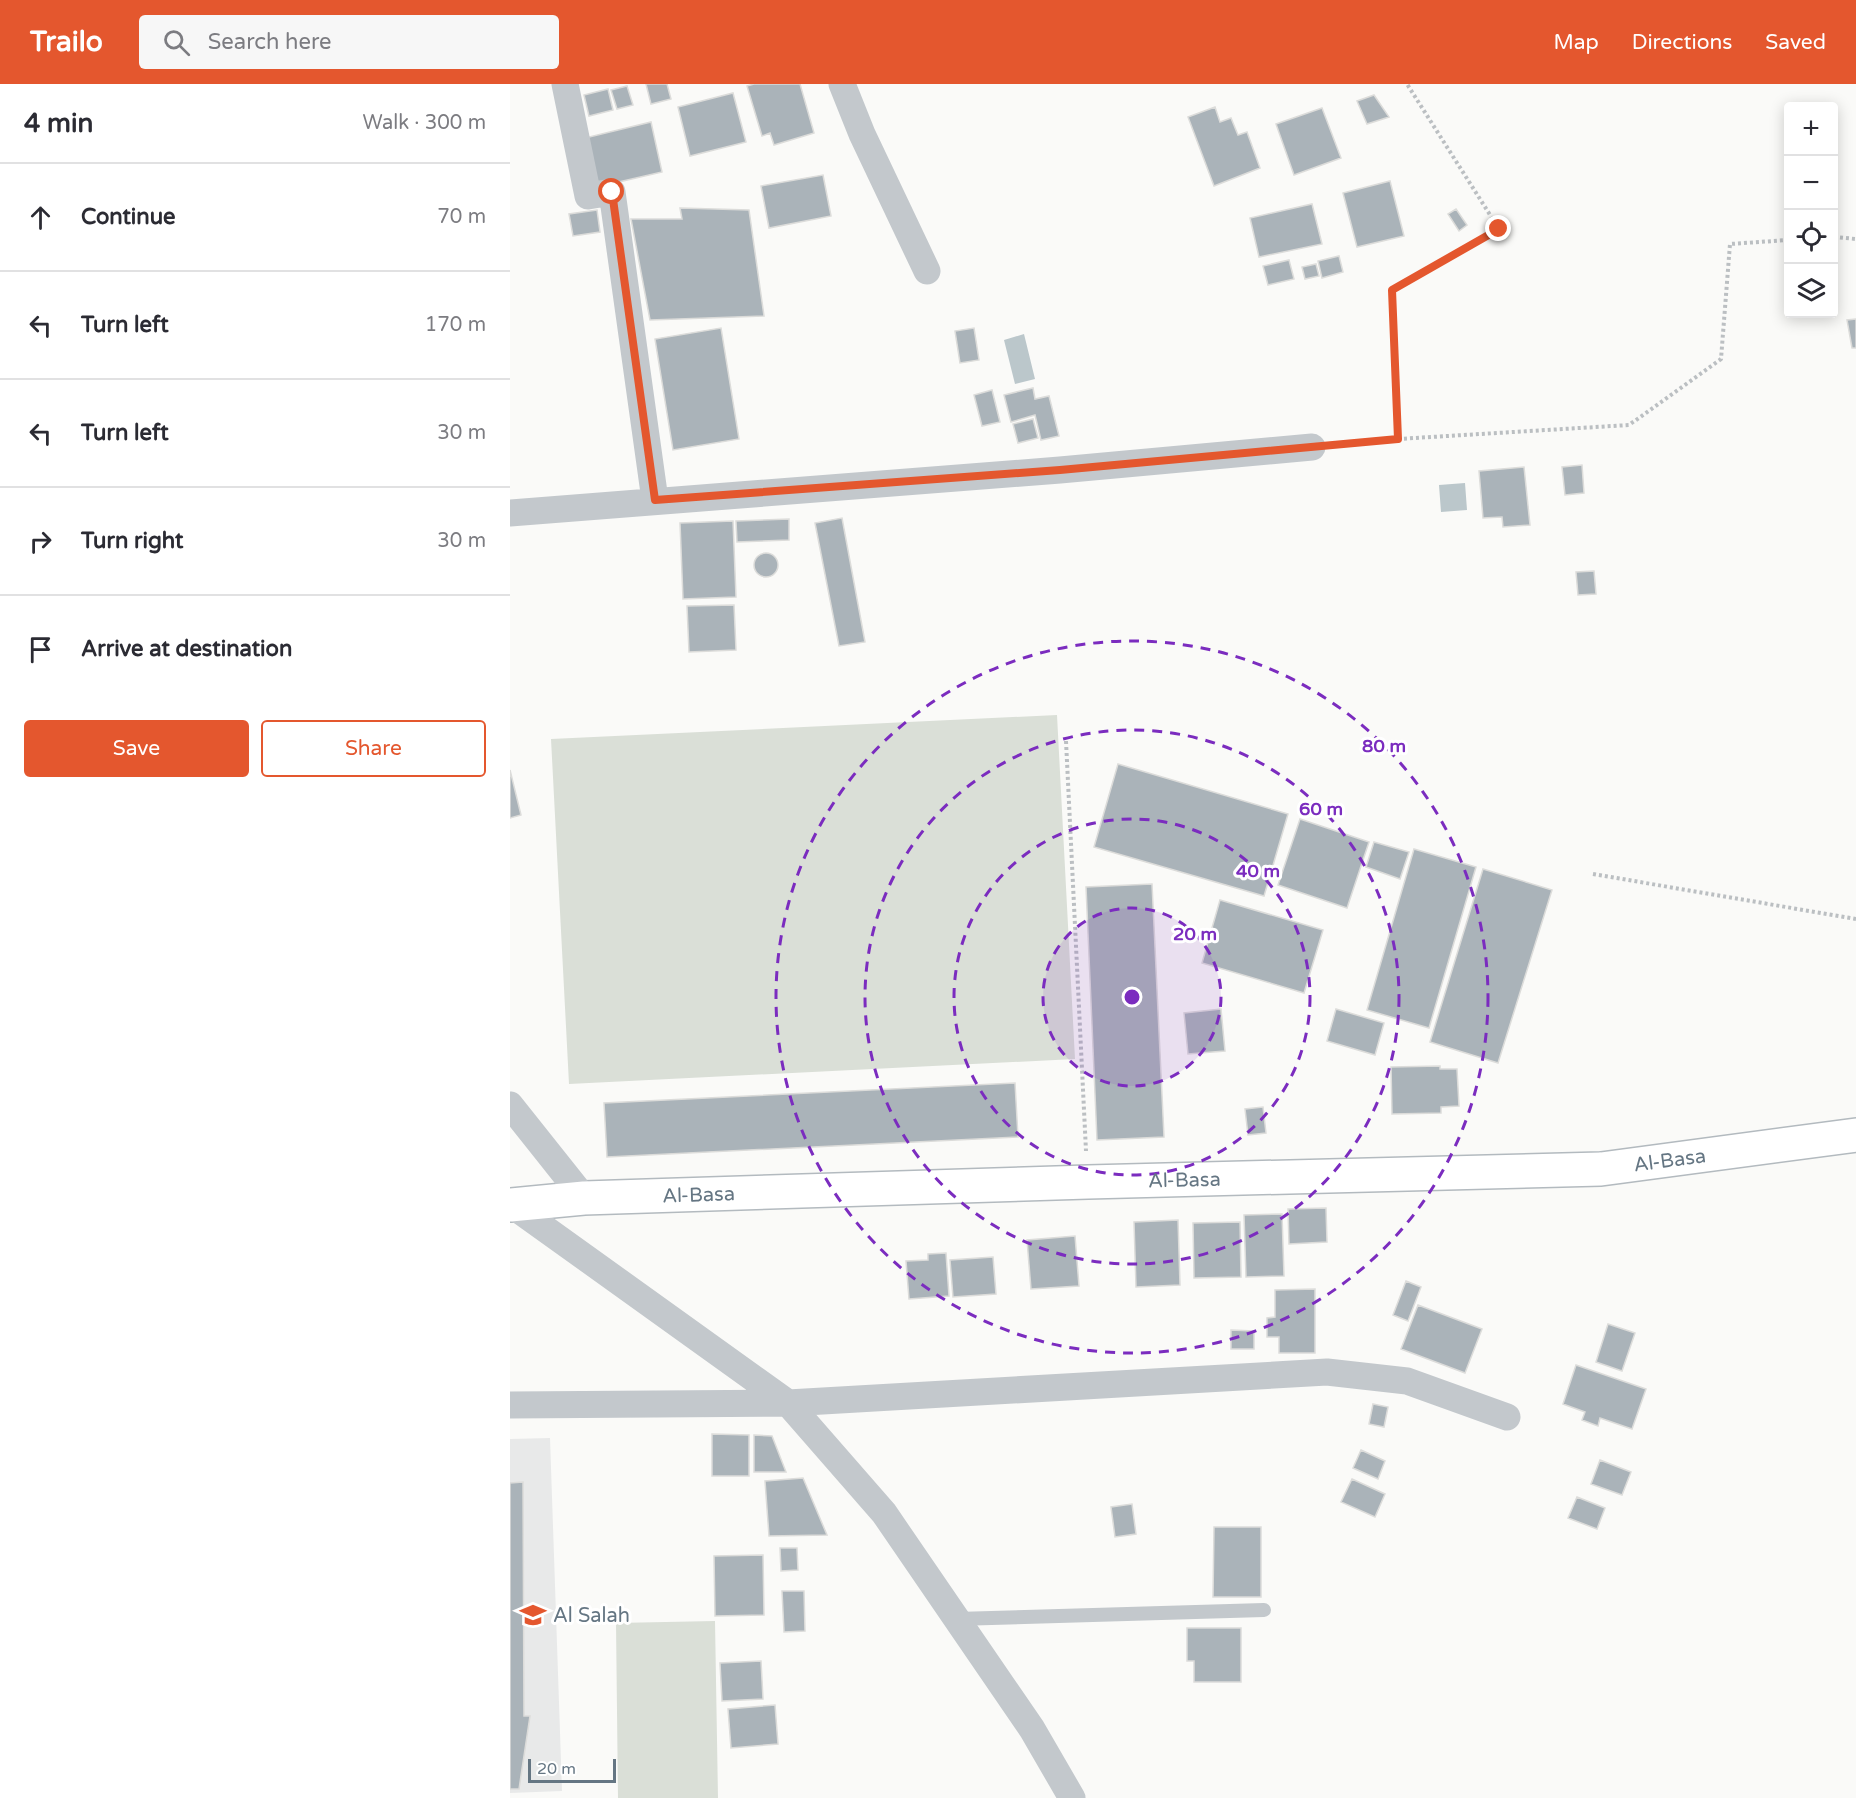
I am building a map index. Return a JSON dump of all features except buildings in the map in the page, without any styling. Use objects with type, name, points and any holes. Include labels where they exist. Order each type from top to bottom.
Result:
[{"type":"street","points":[[564,84],[588,196],[612,192],[655,500]]},
{"type":"street","points":[[842,84],[862,134],[927,271]]},
{"type":"street","points":[[510,513],[1060,470],[1312,447]]},
{"type":"street","points":[[510,1105],[584,1198]]},
{"type":"street","name":"Al-Basa","points":[[511,1205],[584,1198],[1601,1168],[1856,1135]]},
{"type":"street","points":[[511,1205],[788,1403],[884,1513],[1032,1729],[1072,1798]]},
{"type":"street","points":[[510,1405],[788,1403],[1327,1372],[1407,1381],[1507,1417]]},
{"type":"lane","points":[[957,1619],[1264,1610]]},
{"type":"path","points":[[1398,439],[1392,290],[1499,229],[1407,84]]},
{"type":"path","points":[[1838,237],[1856,239]]},
{"type":"path","points":[[1312,447],[1629,424],[1721,360],[1730,244],[1784,240]]},
{"type":"path","points":[[1066,741],[1088,1182]]},
{"type":"path","points":[[1593,874],[1856,919]]},
{"type":"shaded area","points":[[1024,334],[1035,379],[1015,384],[1004,340]]},
{"type":"shaded area","points":[[1465,483],[1467,510],[1441,512],[1439,485]]},
{"type":"shaded area","points":[[1057,715],[1075,1059],[569,1084],[551,739]]},
{"type":"shaded area","name":"Al Salah","points":[[550,1438],[562,1791],[510,1793],[510,1439]]},
{"type":"shaded area","points":[[715,1621],[718,1798],[618,1798],[616,1623]]},
{"type":"place","name":"Al Salah","points":[[533,1615]]},
{"type":"route","points":[[612,192],[655,500],[1060,470],[1398,439],[1392,290],[1499,229]]}]
